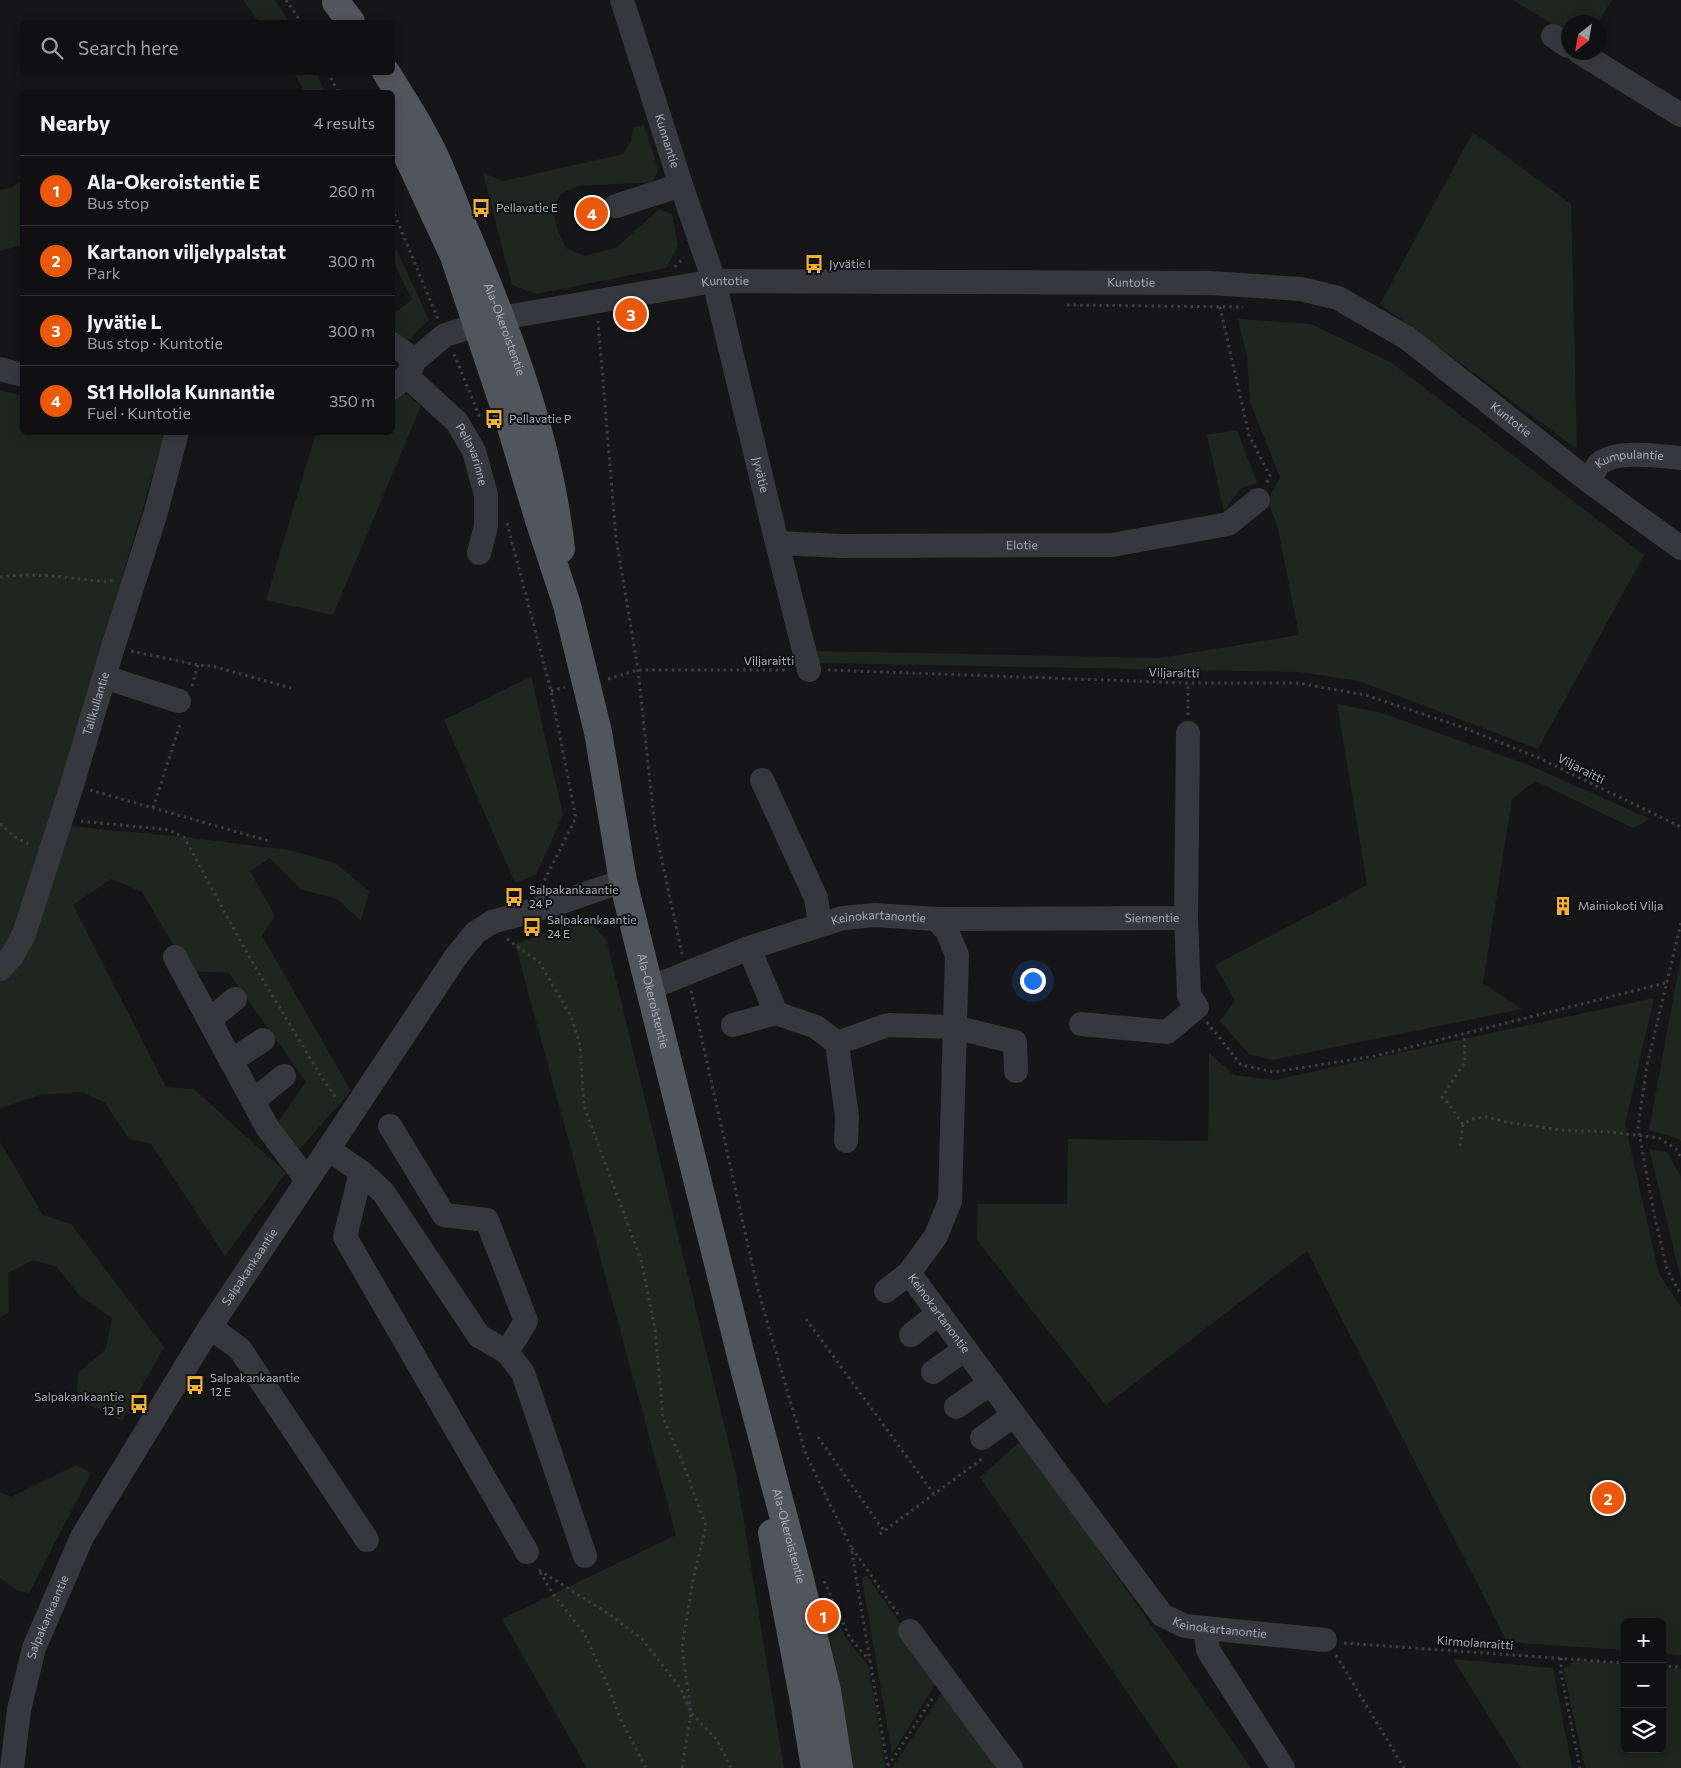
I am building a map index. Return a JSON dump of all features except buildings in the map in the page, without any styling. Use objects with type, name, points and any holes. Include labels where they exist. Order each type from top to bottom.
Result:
[{"type":"main road","points":[[370,75],[377,90]]},
{"type":"main road","name":"Ala-Okeroistentie","points":[[388,75],[428,142],[474,249],[489,322]]},
{"type":"main road","name":"Ala-Okeroistentie","points":[[395,129],[454,256],[489,322],[535,418],[558,519],[567,605],[598,732],[623,881],[743,1364],[804,1594],[827,1691],[839,1768]]},
{"type":"main road","name":"Ala-Okeroistentie","points":[[743,1364],[815,1768]]},
{"type":"street","name":"Kunnantie","points":[[622,0],[681,186],[714,281]]},
{"type":"street","points":[[1592,60],[1681,115]]},
{"type":"street","points":[[616,206],[681,186]]},
{"type":"street","name":"Kuntotie","points":[[405,375],[445,335],[489,322],[714,281],[1211,283],[1301,289],[1338,298],[1407,338],[1590,482],[1681,548]]},
{"type":"street","name":"Jyvätie","points":[[714,281],[809,670]]},
{"type":"street","name":"Pellavarinne","points":[[395,351],[405,375],[457,422],[474,451],[486,495],[486,526],[479,553]]},
{"type":"street","points":[[0,369],[20,374]]},
{"type":"street","name":"Tallkullantie","points":[[0,969],[12,956],[24,934],[156,512],[176,435]]},
{"type":"street","name":"Kumpulantie","points":[[1590,482],[1598,465],[1613,456],[1681,458]]},
{"type":"street","name":"Elotie","points":[[777,543],[843,546],[1112,545],[1228,524],[1258,500]]},
{"type":"street","points":[[104,677],[184,701]]},
{"type":"street","name":"Siementie","points":[[936,919],[1186,918],[1188,733]]},
{"type":"street","points":[[762,780],[816,898],[820,924]]},
{"type":"street","name":"Salpakankaantie","points":[[12,1768],[19,1710],[34,1648],[82,1537],[210,1327],[455,958],[474,933],[492,922],[559,903],[623,881]]},
{"type":"street","name":"Keinokartanontie","points":[[650,988],[749,948],[843,918],[875,915],[936,919],[947,931],[957,955],[950,1201],[936,1236],[909,1273],[1162,1615],[1185,1626],[1327,1642]]},
{"type":"street","points":[[1081,1024],[1167,1032],[1197,1007],[1189,994],[1186,918]]},
{"type":"street","points":[[749,948],[776,1013]]},
{"type":"street","points":[[175,958],[267,1127],[307,1180]]},
{"type":"street","points":[[209,1020],[235,999]]},
{"type":"street","points":[[732,1025],[776,1013],[816,1027],[837,1043],[847,1117],[846,1141]]},
{"type":"street","points":[[837,1043],[888,1025],[954,1027],[1015,1042],[1016,1071]]},
{"type":"street","points":[[231,1061],[263,1040]]},
{"type":"street","points":[[253,1101],[284,1076]]},
{"type":"street","points":[[390,1126],[444,1215],[487,1220],[526,1321],[507,1352]]},
{"type":"street","points":[[328,1149],[361,1172],[383,1192],[479,1336],[507,1352],[523,1373],[585,1556]]},
{"type":"street","points":[[361,1172],[345,1237],[533,1561]]},
{"type":"street","points":[[886,1291],[909,1273]]},
{"type":"street","points":[[912,1335],[939,1313]]},
{"type":"street","points":[[210,1327],[240,1349],[368,1540]]},
{"type":"street","points":[[933,1372],[965,1349]]},
{"type":"street","points":[[956,1407],[991,1383]]},
{"type":"street","points":[[984,1447],[1014,1415]]},
{"type":"street","points":[[1205,1628],[1208,1650],[1283,1768]]},
{"type":"street","points":[[910,1632],[1011,1768]]},
{"type":"path","points":[[286,0],[300,20]]},
{"type":"path","points":[[330,75],[337,90]]},
{"type":"path","points":[[1063,304],[1247,307]]},
{"type":"path","points":[[1220,307],[1248,435],[1270,476],[1258,500]]},
{"type":"path","points":[[606,320],[598,321],[616,538],[638,670],[655,828],[758,1290],[806,1455],[851,1547],[910,1632]]},
{"type":"path","points":[[0,577],[43,574],[106,582],[137,573]]},
{"type":"path","points":[[113,647],[198,665],[212,666],[291,688]]},
{"type":"path","points":[[153,808],[184,701],[198,665]]},
{"type":"path","name":"Viljaraitti","points":[[608,678],[638,670],[809,670],[1188,683],[1298,682],[1365,695],[1459,726],[1539,758],[1681,827]]},
{"type":"path","points":[[1188,683],[1188,733]]},
{"type":"path","points":[[533,890],[542,887],[576,818],[551,691]]},
{"type":"path","points":[[72,784],[269,841]]},
{"type":"path","points":[[60,819],[168,830],[184,837],[248,955],[322,1078],[342,1106]]},
{"type":"path","points":[[0,824],[15,837],[49,856]]},
{"type":"path","points":[[1681,923],[1646,1065],[1638,1127],[1654,1214],[1667,1268],[1681,1295]]},
{"type":"path","points":[[504,937],[539,962],[571,1016],[580,1045],[584,1106],[640,1260],[655,1329],[663,1418],[683,1462],[706,1526],[693,1580],[682,1647],[691,1713],[682,1768]]},
{"type":"path","points":[[1197,1007],[1240,1065],[1274,1072],[1375,1056],[1665,983]]},
{"type":"path","points":[[1463,1124],[1455,1116],[1448,1102],[1442,1097],[1465,1062],[1464,1034]]},
{"type":"path","points":[[1463,1124],[1473,1119],[1487,1117],[1512,1123],[1560,1130],[1659,1138],[1676,1148],[1681,1158]]},
{"type":"path","points":[[1460,1146],[1463,1124]]},
{"type":"path","points":[[806,1319],[934,1494]]},
{"type":"path","points":[[818,1437],[884,1531]]},
{"type":"path","points":[[880,1534],[934,1494],[984,1447]]},
{"type":"path","points":[[851,1547],[888,1767]]},
{"type":"path","points":[[533,1561],[642,1639],[681,1689],[691,1713],[717,1740],[731,1768]]},
{"type":"path","points":[[533,1561],[554,1594],[584,1633],[621,1720],[646,1768]]},
{"type":"path","points":[[823,1578],[850,1638],[869,1660]]},
{"type":"path","points":[[1327,1642],[1404,1768]]},
{"type":"path","name":"Kirmolanraitti","points":[[1327,1642],[1621,1663]]},
{"type":"path","points":[[1561,1658],[1561,1673],[1580,1768]]},
{"type":"path","points":[[1666,1666],[1681,1667]]},
{"type":"path","points":[[888,1767],[945,1678]]},
{"type":"shaded area","points":[[243,0],[275,0],[288,20],[258,20]]},
{"type":"shaded area","points":[[1513,0],[1612,0],[1602,15],[1561,15],[1561,30]]},
{"type":"shaded area","points":[[295,75],[317,75],[324,90],[304,90]]},
{"type":"shaded area","points":[[644,125],[658,169],[653,182],[578,186],[561,194],[552,210],[558,231],[566,248],[585,256],[617,247],[659,209],[672,214],[678,246],[666,268],[536,294],[512,285],[483,173],[504,181],[623,154],[631,141],[633,127]]},
{"type":"shaded area","points":[[1473,132],[1571,204],[1577,449],[1380,304]]},
{"type":"shaded area","points":[[20,182],[20,246],[0,251],[0,190],[13,187]]},
{"type":"shaded area","points":[[395,246],[429,320],[408,340],[395,333],[395,313],[412,299],[395,265]]},
{"type":"shaded area","points":[[1238,319],[1311,324],[1392,363],[1644,555],[1538,749],[1359,681],[1299,672],[818,663],[815,651],[1160,658],[1299,635],[1277,524],[1267,501],[1280,477],[1250,402],[1247,356]]},
{"type":"shaded area","points":[[0,390],[20,395],[20,435],[164,435],[49,824],[184,837],[289,850],[335,863],[369,891],[361,921],[337,899],[302,890],[270,858],[250,871],[275,916],[262,936],[351,1091],[298,1151],[276,1125],[306,1082],[229,973],[189,971],[142,892],[111,879],[73,905],[166,1087],[194,1089],[286,1173],[225,1256],[151,1144],[129,1139],[105,1103],[82,1092],[40,1095],[0,1108]]},
{"type":"shaded area","points":[[402,391],[421,406],[333,615],[266,600],[315,435],[395,435],[395,397]]},
{"type":"shaded area","points":[[1237,430],[1257,483],[1240,489],[1224,511],[1207,435]]},
{"type":"shaded area","points":[[531,676],[563,815],[536,875],[515,883],[444,720]]},
{"type":"shaded area","points":[[1337,704],[1379,712],[1529,765],[1650,819],[1633,828],[1535,781],[1512,799],[1483,983],[1522,1009],[1272,1060],[1249,1054],[1220,1021],[1235,1001],[1215,965],[1367,885]]},
{"type":"shaded area","points":[[586,919],[606,939],[736,1474],[784,1768],[587,1768],[502,1619],[676,1535],[515,944]]},
{"type":"shaded area","points":[[1681,956],[1681,1142],[1679,1139],[1649,1130]]},
{"type":"shaded area","points":[[1654,998],[1625,1124],[1659,1274],[1681,1307],[1681,1655],[1666,1653],[1666,1618],[1621,1618],[1621,1650],[1507,1642],[1307,1251],[1106,1405],[977,1240],[978,1204],[1067,1204],[1068,1139],[1208,1141],[1209,1053],[1234,1075],[1274,1080]]},
{"type":"shaded area","points":[[0,1142],[43,1215],[71,1224],[164,1347],[122,1421],[77,1399],[78,1373],[106,1349],[112,1318],[79,1295],[57,1267],[33,1260],[8,1273],[9,1312],[0,1318]]},
{"type":"shaded area","points":[[1649,1149],[1667,1152],[1681,1177],[1681,1279]]},
{"type":"shaded area","points":[[1022,1440],[1251,1768],[1179,1768],[980,1477]]},
{"type":"shaded area","points":[[76,1465],[91,1473],[29,1593],[17,1590],[0,1578],[0,1492],[11,1497]]},
{"type":"shaded area","points":[[866,1575],[939,1678],[892,1754],[862,1579]]},
{"type":"shaded area","points":[[826,1602],[848,1641],[869,1667],[886,1768],[850,1768],[846,1755]]},
{"type":"shaded area","points":[[1453,1659],[1553,1668],[1572,1768],[1521,1768]]},
{"type":"shaded area","points":[[1575,1660],[1621,1664],[1621,1753],[1666,1753],[1666,1668],[1681,1669],[1681,1768],[1585,1768],[1563,1669]]},
{"type":"shaded area","points":[[946,1687],[1006,1768],[892,1768]]},
{"type":"place","name":"Pellavatie E","points":[[481,208]]},
{"type":"place","name":"St1 Hollola Kunnantie","points":[[592,213]]},
{"type":"place","name":"Jyvätie I","points":[[814,264]]},
{"type":"place","name":"Jyvätie L","points":[[631,314]]},
{"type":"place","name":"Pellavatie P","points":[[494,419]]},
{"type":"place","name":"Salpakankaantie 24 P","points":[[514,897]]},
{"type":"place","name":"Mainiokoti Vilja","points":[[1563,906]]},
{"type":"place","name":"Salpakankaantie 24 E","points":[[532,927]]},
{"type":"place","name":"Salpakankaantie 12 E","points":[[195,1385]]},
{"type":"place","name":"Salpakankaantie 12 P","points":[[139,1404]]},
{"type":"place","name":"Kartanon viljelypalstat","points":[[1608,1498]]},
{"type":"place","name":"Ala-Okeroistentie E","points":[[823,1616]]}]
